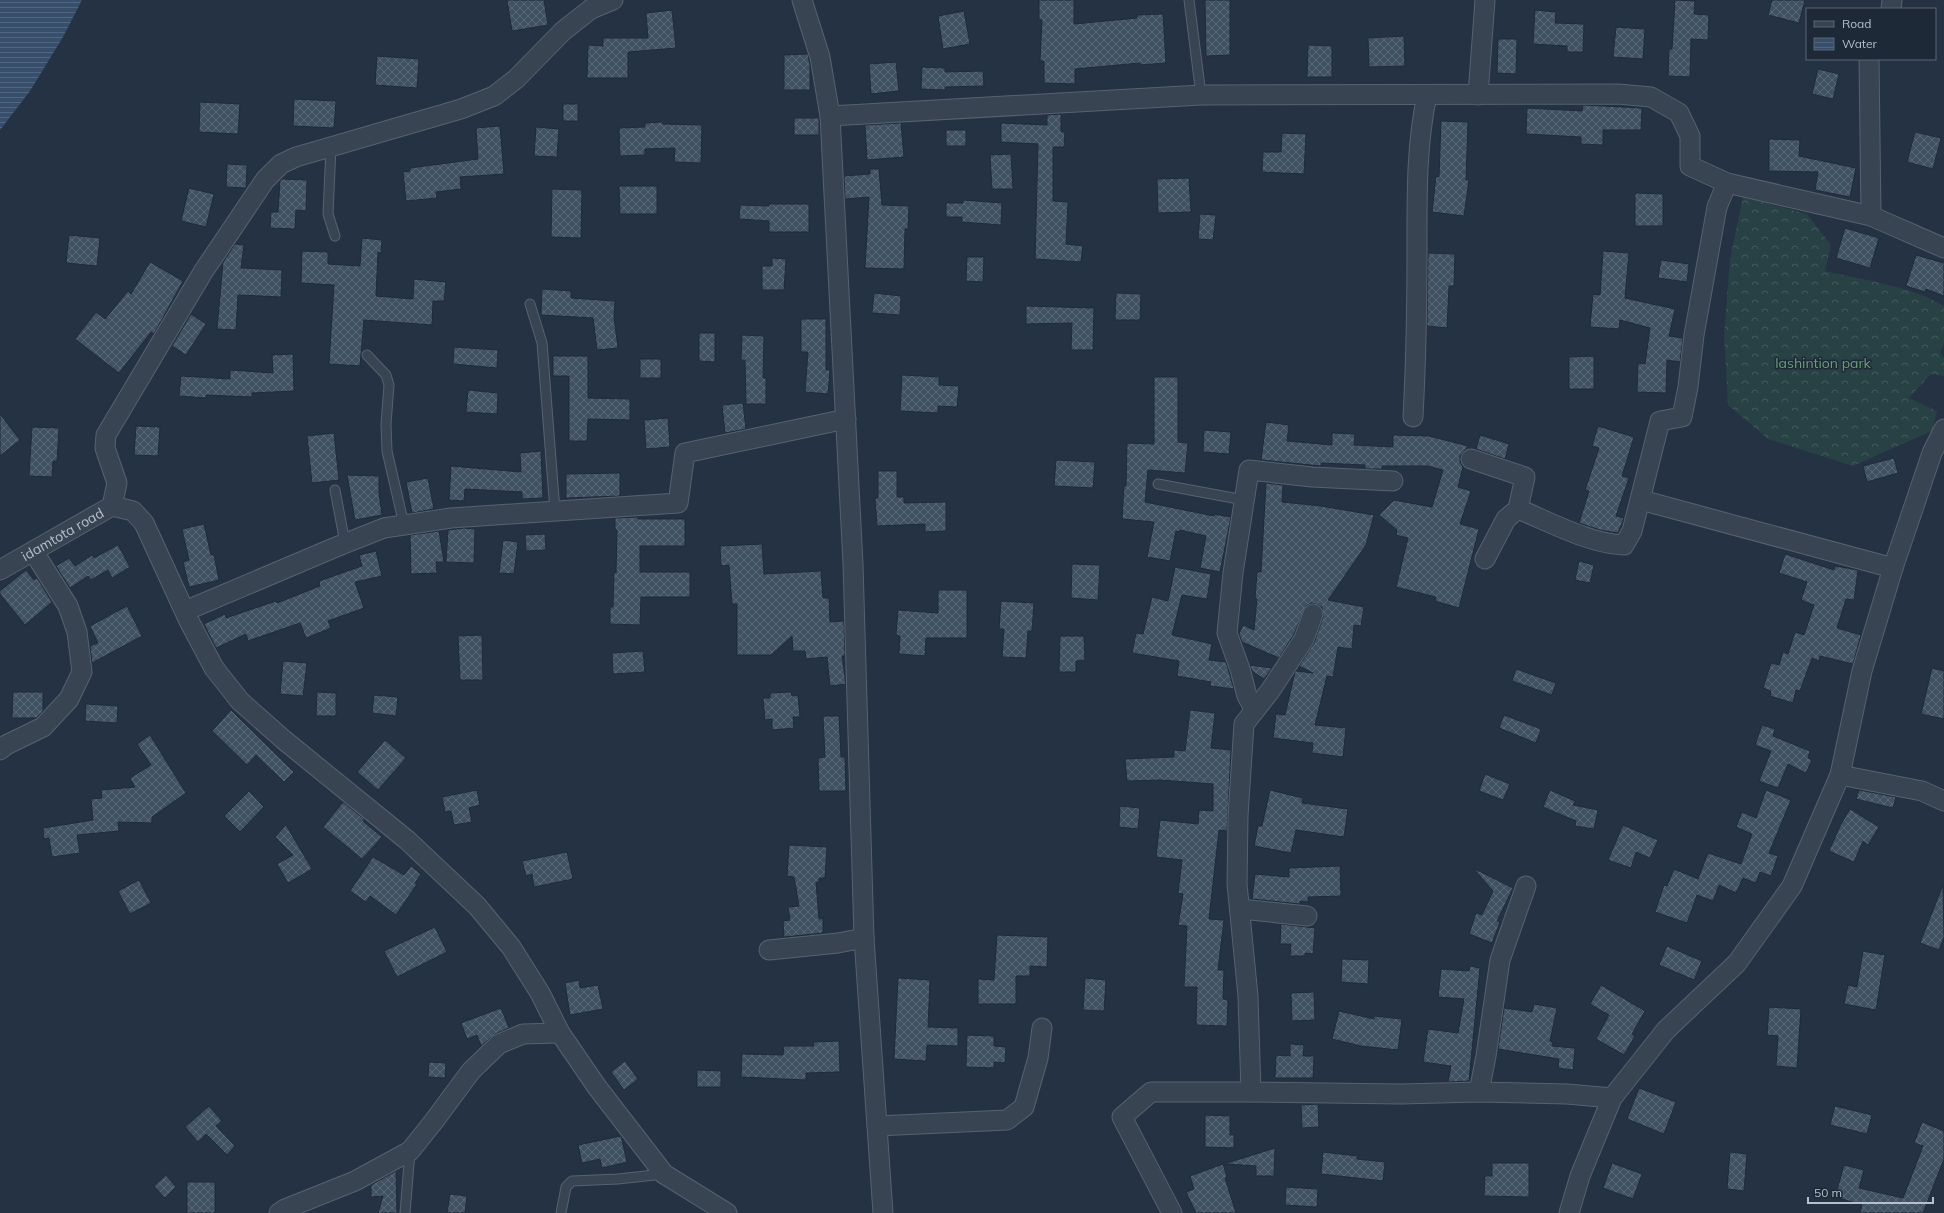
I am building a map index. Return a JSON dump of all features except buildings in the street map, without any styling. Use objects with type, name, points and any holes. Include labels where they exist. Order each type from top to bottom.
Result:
[{"type":"street","name":"idamtota road","points":[[0,570],[112,506],[117,483],[105,448],[106,435],[203,272],[265,180],[281,164],[296,157],[461,109],[494,96],[516,79],[589,5],[612,0]]},
{"type":"street","points":[[802,0],[820,57],[830,116],[854,564],[864,938],[883,1213]]},
{"type":"street","points":[[1478,95],[1485,0]]},
{"type":"street","points":[[1869,60],[1871,216]]},
{"type":"street","points":[[830,116],[1201,95],[1618,94],[1651,97],[1679,113],[1690,136],[1690,166],[1728,183],[1871,216],[1944,248]]},
{"type":"street","points":[[1413,417],[1416,360],[1417,215],[1420,126],[1427,95]]},
{"type":"street","points":[[1518,508],[1573,532],[1613,545],[1624,545],[1632,531],[1641,500],[1660,421],[1682,417],[1688,388],[1694,335],[1717,207],[1728,183]]},
{"type":"street","points":[[184,611],[384,528],[450,518],[678,503],[685,453],[846,419]]},
{"type":"street","points":[[1569,1213],[1580,1176],[1612,1098],[1666,1030],[1737,964],[1792,886],[1840,775],[1862,671],[1893,568],[1938,455],[1944,429]]},
{"type":"street","points":[[1471,459],[1525,477],[1518,508],[1506,519],[1485,559]]},
{"type":"street","points":[[1255,710],[1247,696],[1240,669],[1227,633],[1233,573],[1249,470],[1312,477],[1393,481]]},
{"type":"street","points":[[1641,500],[1893,568]]},
{"type":"street","points":[[112,506],[133,511],[144,523],[184,611],[214,668],[240,701],[284,740],[407,840],[477,906],[511,948],[540,993],[560,1033],[598,1087],[664,1174],[727,1213]]},
{"type":"street","points":[[0,750],[6,745],[43,727],[70,700],[82,672],[77,632],[68,606],[51,582],[33,551]]},
{"type":"street","points":[[1251,1092],[1248,996],[1241,909],[1237,884],[1238,816],[1244,724],[1270,691],[1304,639],[1313,614]]},
{"type":"street","points":[[1840,775],[1922,791],[1944,801]]},
{"type":"street","points":[[1479,1092],[1486,1056],[1500,960],[1526,886]]},
{"type":"street","points":[[1241,909],[1307,916]]},
{"type":"street","points":[[769,950],[838,943],[864,938]]},
{"type":"street","points":[[877,1126],[1007,1120],[1024,1107],[1038,1058],[1042,1028]]},
{"type":"street","points":[[279,1213],[285,1209],[355,1181],[410,1151],[434,1122],[471,1071],[499,1044],[523,1034],[560,1033]]},
{"type":"street","points":[[1172,1213],[1122,1117],[1151,1092],[1401,1094],[1479,1092],[1567,1094],[1612,1098]]},
{"type":"lane","points":[[1189,0],[1201,95]]},
{"type":"lane","points":[[331,147],[328,214],[335,236]]},
{"type":"lane","points":[[530,304],[542,343],[555,510]]},
{"type":"lane","points":[[367,355],[386,375],[389,385],[386,424],[387,451],[404,525]]},
{"type":"lane","points":[[1158,484],[1244,500]]},
{"type":"lane","points":[[335,490],[345,543]]},
{"type":"lane","points":[[405,1213],[410,1151]]},
{"type":"lane","points":[[561,1213],[566,1187],[572,1181],[618,1179],[664,1174]]},
{"type":"green space","name":"lashintion park","points":[[1743,197],[1807,214],[1831,245],[1825,271],[1917,293],[1944,306],[1944,343],[1940,352],[1944,358],[1944,376],[1931,374],[1909,398],[1937,411],[1932,431],[1853,466],[1768,439],[1728,405],[1724,335],[1730,259]]},
{"type":"water","points":[[0,0],[82,0],[63,37],[30,91],[0,130]]}]
